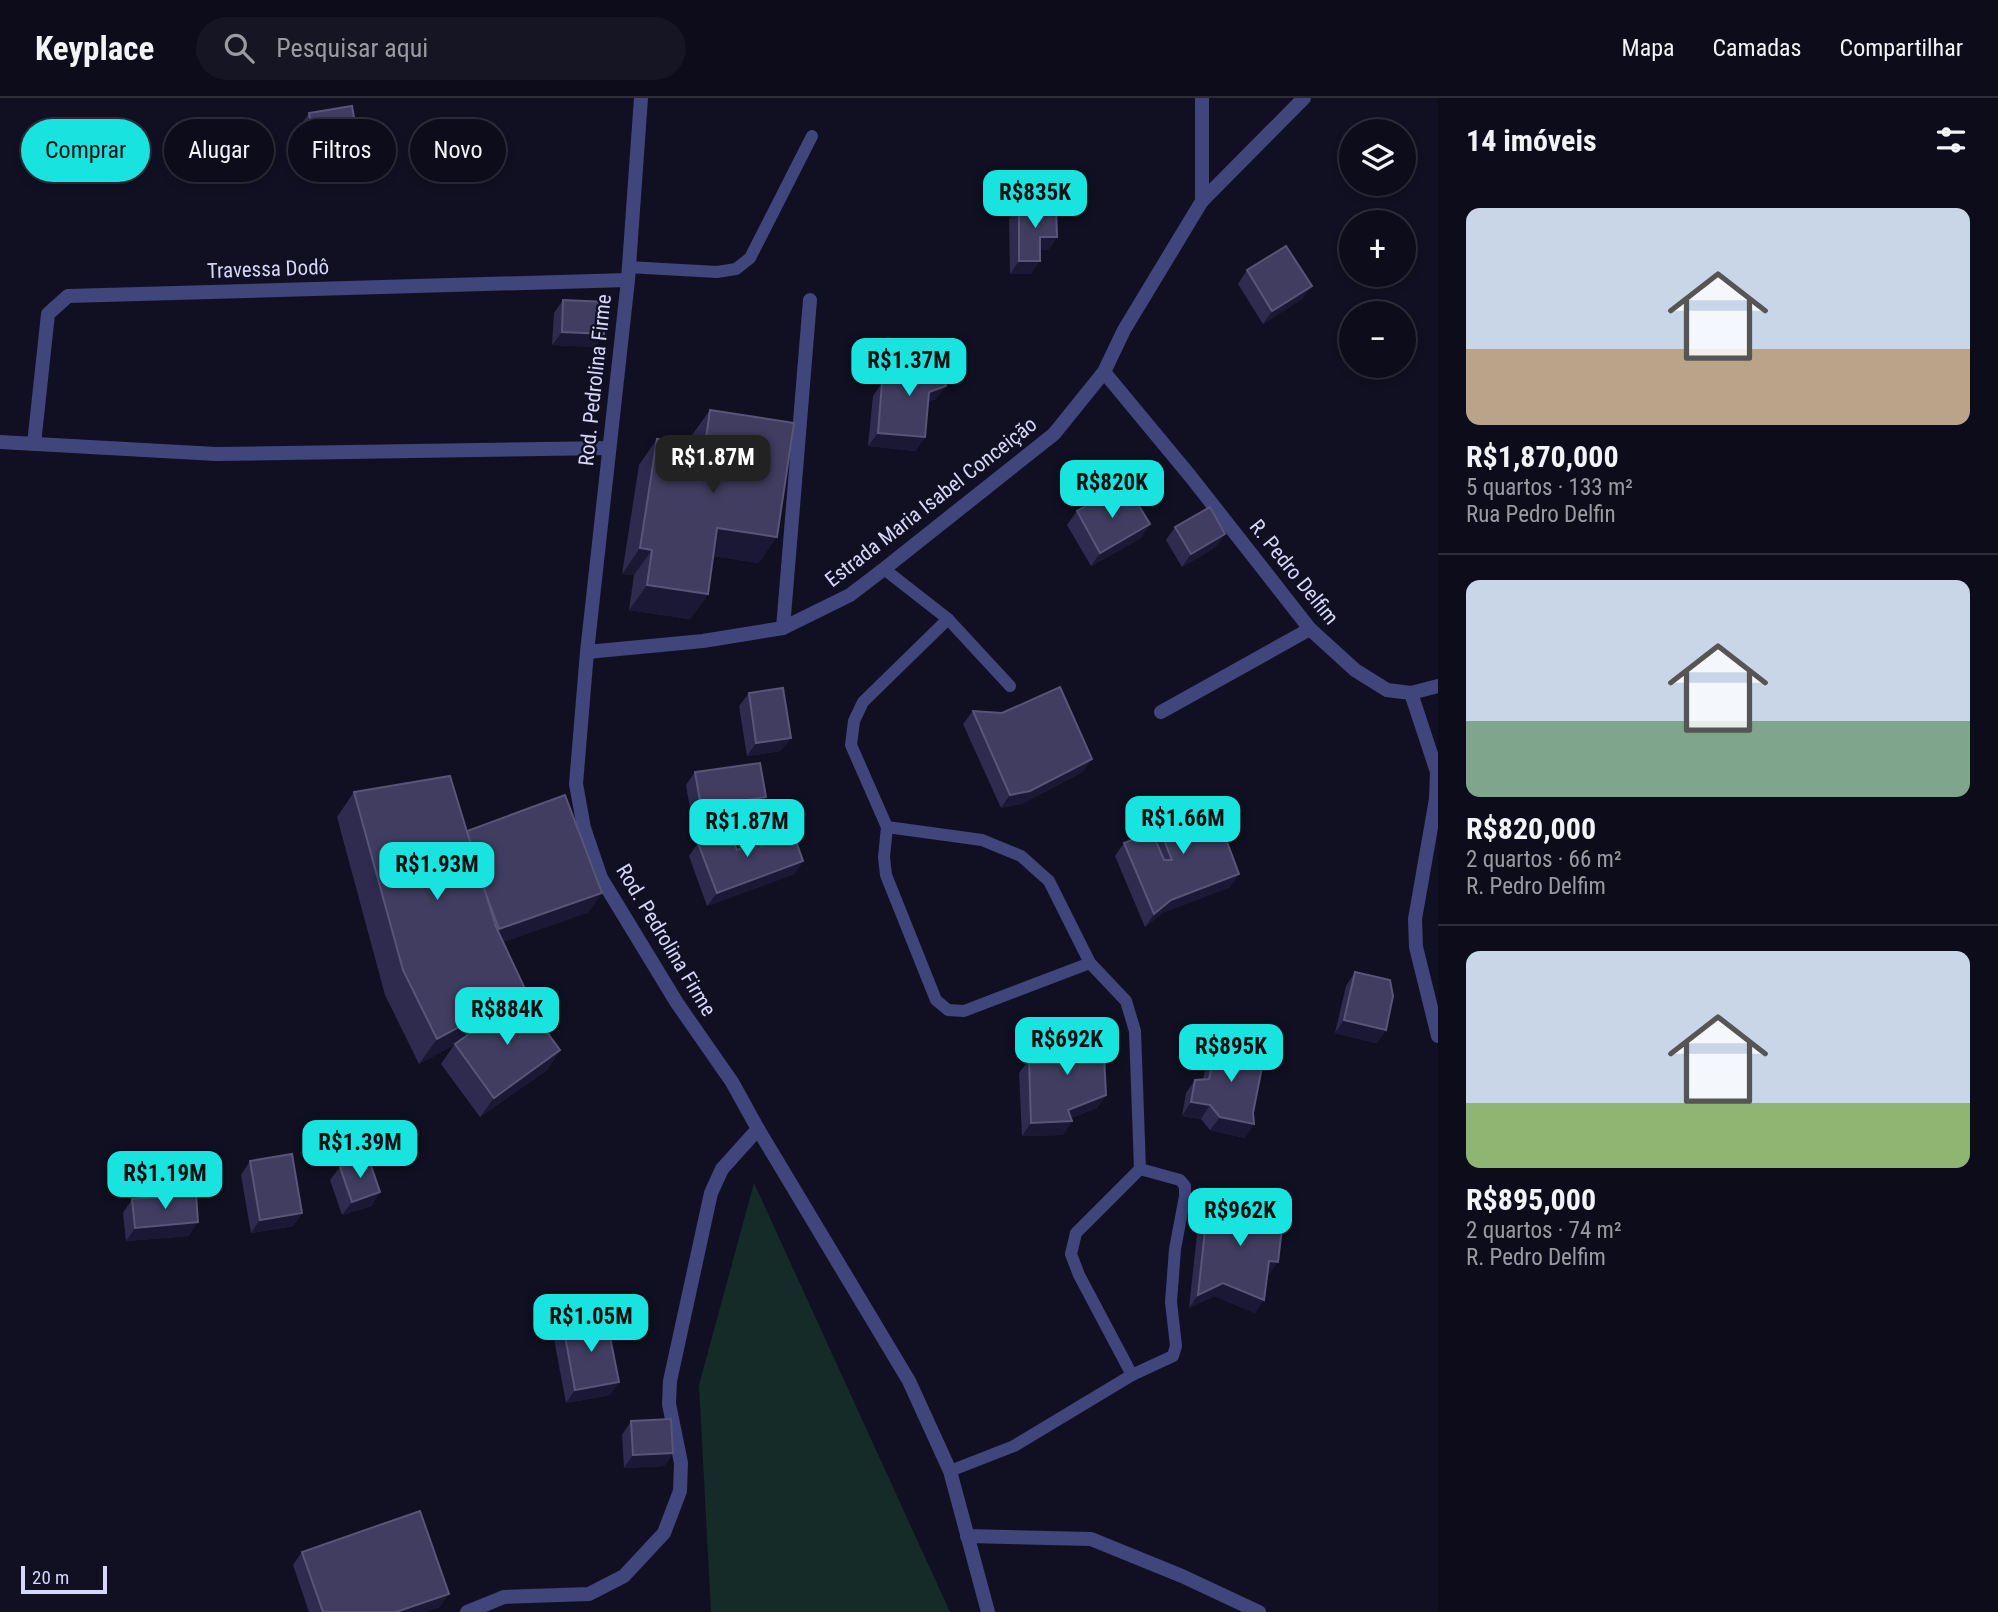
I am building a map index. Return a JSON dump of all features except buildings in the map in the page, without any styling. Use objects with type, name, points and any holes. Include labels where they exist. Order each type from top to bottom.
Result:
[{"type":"street","name":"Rod. Pedrolina Firme","points":[[641,98],[628,274],[587,652],[576,784],[584,828],[601,878],[677,1003],[732,1082],[909,1381],[950,1471],[988,1612]]},
{"type":"street","points":[[1202,98],[1202,201]]},
{"type":"street","name":"Estrada Maria Isabel Conceição","points":[[587,652],[703,641],[783,628],[850,595],[884,569],[1054,434],[1104,372],[1124,330],[1202,201],[1304,98]]},
{"type":"street","name":"Travessa Dodô","points":[[34,444],[48,314],[68,296],[628,274]]},
{"type":"street","points":[[783,628],[810,300]]},
{"type":"street","name":"R. Pedro Delfim","points":[[1104,372],[1191,477],[1310,629],[1355,670],[1387,690],[1411,693]]},
{"type":"street","points":[[0,442],[216,454],[609,448]]},
{"type":"street","points":[[1161,712],[1310,629]]},
{"type":"street","points":[[1438,686],[1411,693],[1437,772],[1436,799],[1415,919],[1416,947],[1438,1036]]},
{"type":"street","points":[[467,1612],[504,1597],[589,1594],[624,1576],[664,1533],[680,1491],[681,1472],[669,1404],[670,1381],[711,1193],[722,1169],[758,1129]]},
{"type":"street","points":[[967,1536],[1091,1539],[1182,1576],[1259,1612]]},
{"type":"lane","points":[[628,274],[717,272],[736,269],[750,258],[812,136]]},
{"type":"lane","points":[[884,569],[948,619],[1010,685]]},
{"type":"lane","points":[[948,619],[863,702],[854,721],[852,745],[887,827],[884,857],[886,875],[936,1000],[948,1010],[964,1011],[1090,963]]},
{"type":"lane","points":[[887,827],[982,840],[1021,856],[1049,881],[1090,963],[1126,1001],[1135,1031],[1140,1169],[1076,1233],[1071,1254],[1079,1275],[1132,1375]]},
{"type":"lane","points":[[950,1471],[1014,1446],[1132,1375],[1173,1356],[1176,1346],[1171,1302],[1175,1249],[1185,1186],[1180,1180],[1140,1169]]},
{"type":"green space","points":[[754,1183],[950,1612],[711,1612],[699,1385]]}]
